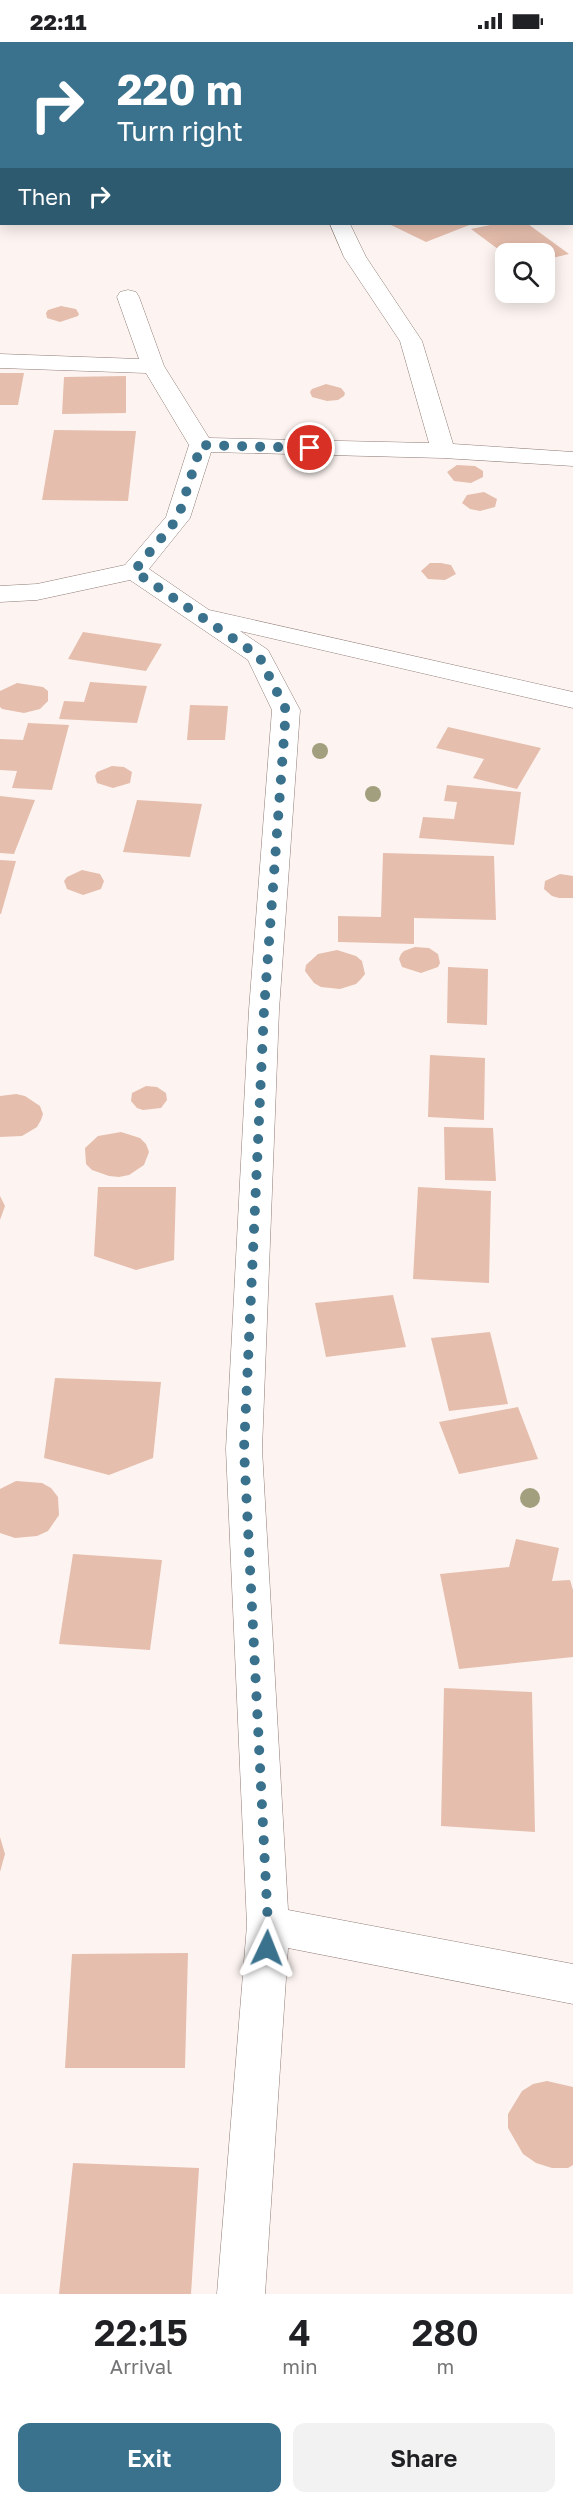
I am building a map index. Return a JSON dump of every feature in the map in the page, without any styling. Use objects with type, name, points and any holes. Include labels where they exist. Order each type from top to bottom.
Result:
[{"type":"street","points":[[340,225],[355,257],[411,340],[443,451]]},
{"type":"street","points":[[0,594],[37,592],[134,571],[178,518],[201,445],[153,366],[128,297]]},
{"type":"street","points":[[0,361],[153,366]]},
{"type":"street","points":[[201,445],[443,451],[573,459]]},
{"type":"street","points":[[134,571],[259,656],[286,710],[264,1010],[244,1449],[268,1925],[241,2294]]},
{"type":"street","points":[[195,613],[573,700]]},
{"type":"street","points":[[268,1925],[573,1984]]},
{"type":"building","points":[[391,225],[469,225],[426,242]]},
{"type":"building","points":[[490,225],[529,225],[554,243],[495,243],[495,247],[471,229]]},
{"type":"building","points":[[555,244],[569,254],[555,257]]},
{"type":"building","points":[[61,306],[76,309],[78,316],[60,322],[47,318],[48,310]]},
{"type":"building","points":[[0,373],[24,373],[18,405],[0,405]]},
{"type":"building","points":[[126,376],[126,413],[62,414],[64,377]]},
{"type":"building","points":[[326,384],[341,388],[345,393],[344,396],[338,400],[327,401],[312,397],[310,392],[312,389]]},
{"type":"building","points":[[54,430],[136,431],[128,501],[42,500]]},
{"type":"building","points":[[457,465],[475,466],[483,471],[483,477],[471,483],[454,481],[447,472]]},
{"type":"building","points":[[484,492],[497,499],[495,507],[480,511],[470,509],[462,503],[467,495]]},
{"type":"building","points":[[430,563],[451,565],[456,574],[445,580],[428,579],[421,571]]},
{"type":"building","points":[[83,632],[162,644],[146,671],[68,659]]},
{"type":"building","points":[[90,682],[147,686],[137,723],[59,719],[64,701],[84,702]]},
{"type":"building","points":[[17,683],[43,687],[48,691],[48,701],[40,709],[24,713],[2,709],[0,691]]},
{"type":"building","points":[[190,705],[228,706],[225,740],[187,740]]},
{"type":"building","points":[[28,723],[69,725],[52,790],[12,788],[17,771],[0,770],[0,739],[23,740]]},
{"type":"building","points":[[448,727],[541,748],[517,789],[473,778],[484,759],[436,748]]},
{"type":"building","points":[[112,766],[124,767],[132,772],[130,783],[113,788],[97,783],[95,776],[97,772]]},
{"type":"building","points":[[447,785],[521,792],[514,845],[419,838],[423,817],[454,819],[457,802],[444,801]]},
{"type":"building","points":[[0,796],[35,800],[14,854],[0,853]]},
{"type":"building","points":[[137,800],[202,804],[190,857],[123,852]]},
{"type":"building","points":[[383,853],[494,856],[496,920],[414,918],[414,944],[338,942],[338,916],[381,917]]},
{"type":"building","points":[[0,860],[16,861],[1,914],[0,914]]},
{"type":"building","points":[[82,870],[100,874],[104,881],[101,889],[83,895],[67,889],[64,881],[67,877]]},
{"type":"building","points":[[560,874],[573,876],[573,898],[552,896],[544,889],[545,881]]},
{"type":"building","points":[[415,947],[429,948],[438,954],[440,963],[438,967],[421,973],[402,967],[399,959],[401,954]]},
{"type":"building","points":[[337,950],[356,956],[362,961],[365,974],[356,984],[340,989],[321,987],[314,983],[305,971],[306,965],[318,954]]},
{"type":"building","points":[[448,967],[488,969],[487,1025],[447,1023]]},
{"type":"building","points":[[430,1055],[485,1058],[484,1120],[428,1117]]},
{"type":"building","points":[[146,1086],[157,1087],[166,1093],[167,1100],[161,1108],[143,1110],[137,1108],[131,1101],[132,1093]]},
{"type":"building","points":[[16,1094],[25,1096],[40,1106],[43,1114],[41,1120],[37,1127],[22,1136],[0,1137],[0,1096]]},
{"type":"building","points":[[444,1127],[493,1128],[496,1181],[445,1180]]},
{"type":"building","points":[[121,1132],[140,1138],[146,1144],[149,1152],[144,1165],[129,1175],[119,1177],[92,1170],[86,1164],[85,1148],[98,1136]]},
{"type":"building","points":[[98,1187],[176,1187],[174,1260],[136,1270],[94,1256]]},
{"type":"building","points":[[418,1187],[491,1191],[489,1283],[413,1279]]},
{"type":"building","points":[[0,1196],[5,1206],[0,1220]]},
{"type":"building","points":[[393,1295],[406,1347],[326,1357],[315,1303]]},
{"type":"building","points":[[490,1332],[508,1404],[449,1411],[431,1338]]},
{"type":"building","points":[[55,1378],[161,1382],[153,1458],[109,1475],[44,1458]]},
{"type":"building","points":[[518,1407],[538,1459],[459,1474],[439,1422]]},
{"type":"building","points":[[16,1481],[42,1483],[51,1488],[58,1497],[59,1515],[48,1531],[37,1536],[15,1538],[0,1533],[0,1489]]},
{"type":"building","points":[[516,1539],[559,1548],[552,1581],[570,1580],[573,1590],[573,1657],[459,1669],[440,1574],[509,1567]]},
{"type":"building","points":[[73,1554],[162,1560],[150,1650],[59,1644]]},
{"type":"building","points":[[444,1688],[532,1692],[535,1832],[441,1826]]},
{"type":"building","points":[[0,1837],[5,1854],[0,1872]]},
{"type":"building","points":[[188,1953],[185,2068],[65,2068],[72,1954]]},
{"type":"building","points":[[547,2081],[573,2087],[573,2165],[568,2168],[552,2168],[536,2163],[523,2154],[508,2128],[508,2114],[522,2091],[533,2084]]},
{"type":"building","points":[[73,2163],[199,2168],[191,2294],[59,2294]]},
{"type":"route","points":[[267,1948],[268,1925],[244,1449],[264,1010],[286,710],[259,656],[134,571],[178,518],[201,445],[310,448]]}]
